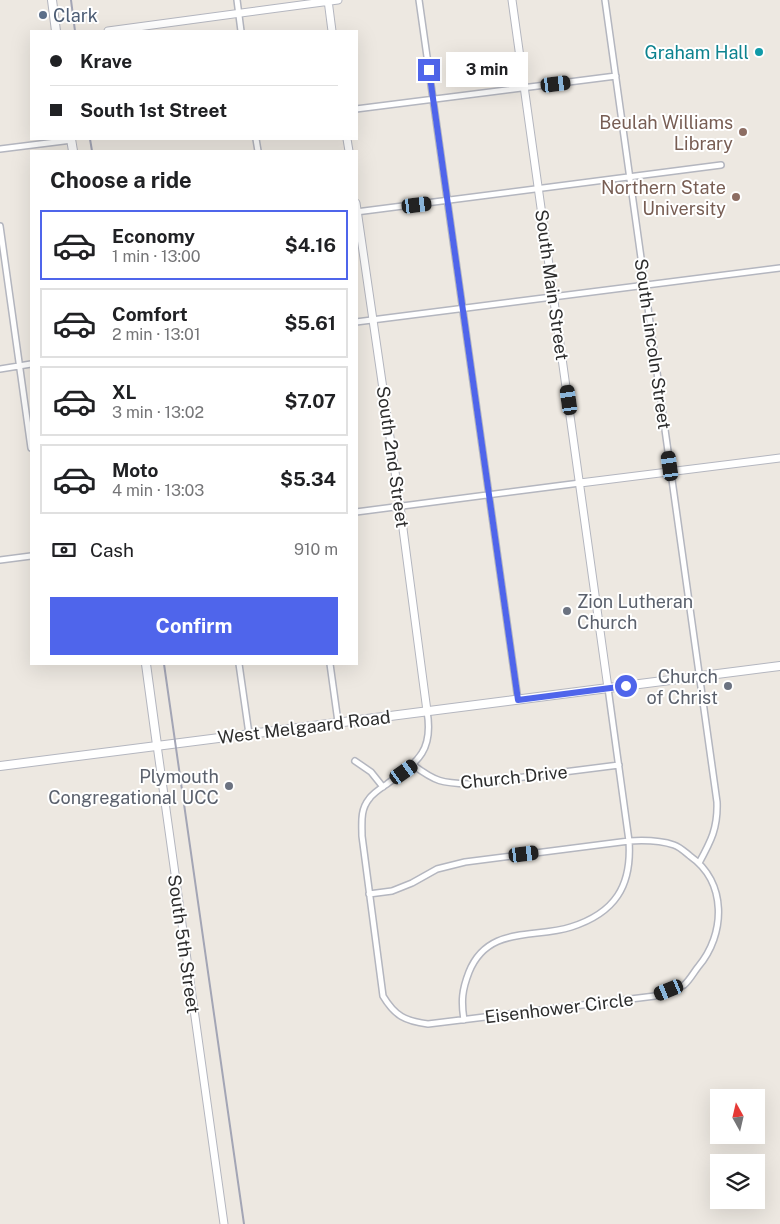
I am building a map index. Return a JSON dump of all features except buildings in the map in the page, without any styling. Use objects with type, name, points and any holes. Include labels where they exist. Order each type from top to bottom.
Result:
[{"type":"main road","points":[[52,0],[56,30]]},
{"type":"main road","name":"South 5th Street","points":[[146,665],[157,745]]},
{"type":"main road","name":"West Melgaard Road","points":[[0,766],[780,666]]},
{"type":"street","points":[[236,0],[241,30]]},
{"type":"street","points":[[122,30],[149,28],[238,13],[338,0]]},
{"type":"street","points":[[419,0],[518,700]]},
{"type":"street","name":"South Main Street","points":[[512,0],[608,688]]},
{"type":"street","name":"South Lincoln Street","points":[[605,0],[700,676],[717,818],[715,832],[700,863]]},
{"type":"street","points":[[328,1],[332,30]]},
{"type":"street","points":[[358,110],[616,76]]},
{"type":"street","points":[[0,149],[64,140]]},
{"type":"street","points":[[358,212],[721,166]]},
{"type":"street","name":"South 2nd Street","points":[[358,219],[400,506],[427,711]]},
{"type":"street","points":[[0,226],[30,441]]},
{"type":"street","points":[[358,322],[780,268]]},
{"type":"street","points":[[0,369],[30,364]]},
{"type":"street","points":[[358,512],[780,458]]},
{"type":"street","points":[[0,560],[30,556]]},
{"type":"street","points":[[239,665],[249,734]]},
{"type":"street","points":[[330,665],[338,722]]},
{"type":"street","points":[[464,1020],[462,997],[472,966],[479,955],[489,946],[516,935],[570,927],[608,908],[618,898],[624,886],[628,869],[629,841],[608,688]]},
{"type":"street","name":"Eisenhower Circle","points":[[370,894],[392,891],[412,883],[437,868],[465,862],[650,840],[676,846],[700,863],[709,875],[717,892],[719,912],[715,938],[707,957],[684,985],[655,996],[428,1024],[410,1022],[395,1012],[384,996],[382,989],[362,836],[362,815],[369,799],[413,765],[421,755],[429,734],[427,711]]},
{"type":"street","name":"South 5th Street","points":[[157,745],[224,1224]]},
{"type":"street","points":[[355,761],[371,772],[383,787]]},
{"type":"street","name":"Church Drive","points":[[413,765],[428,776],[445,783],[470,784],[619,765]]},
{"type":"railway","points":[[71,0],[75,30]]},
{"type":"railway","points":[[90,140],[92,150]]},
{"type":"railway","points":[[164,665],[244,1224]]},
{"type":"place","name":"Clark","points":[[43,15]]},
{"type":"place","name":"Graham Hall","points":[[759,52]]},
{"type":"place","name":"Beulah Williams Library","points":[[743,132]]},
{"type":"place","name":"Northern State University","points":[[736,197]]},
{"type":"place","name":"Zion Lutheran Church","points":[[567,611]]},
{"type":"place","name":"Church of Christ","points":[[728,686]]},
{"type":"place","name":"Plymouth Congregational UCC","points":[[229,786]]},
{"type":"route","points":[[429,70],[518,700],[626,686]]}]
